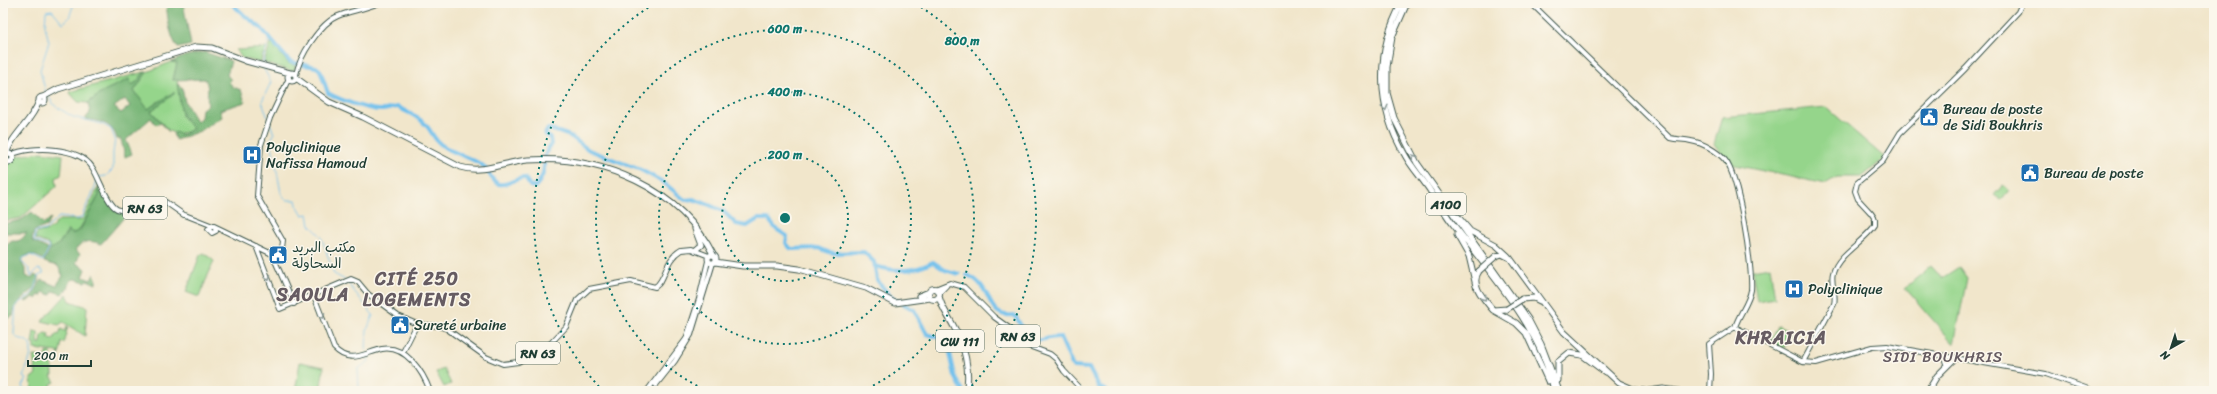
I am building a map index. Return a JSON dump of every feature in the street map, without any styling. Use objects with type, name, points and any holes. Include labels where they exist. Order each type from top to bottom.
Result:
[{"type":"highway","name":"A100","points":[[1402,3],[1393,20],[1384,53],[1381,77],[1383,102],[1391,127],[1404,155],[1525,321],[1541,353],[1556,390]]},
{"type":"highway","name":"A100","points":[[1407,3],[1392,37],[1389,51],[1386,78],[1394,118],[1403,139],[1417,163],[1431,181],[1454,217],[1489,262],[1528,319],[1541,344],[1556,390]]},
{"type":"highway","points":[[6,157],[10,143],[45,97],[137,70],[192,50],[212,51],[260,66],[294,74],[325,103],[362,119],[451,166],[467,172],[481,171],[522,163],[547,162],[599,166],[656,192],[685,214],[700,232],[712,259]]},
{"type":"highway","points":[[547,162],[594,168],[629,182],[671,205],[695,229],[712,259],[748,266],[799,268],[872,291],[896,301],[931,297],[938,293]]},
{"type":"highway","points":[[1431,181],[1470,231],[1501,249],[1510,258],[1564,332],[1619,383]]},
{"type":"highway","points":[[1436,198],[1446,220],[1467,250],[1476,286],[1493,310],[1516,323],[1526,333],[1556,390]]},
{"type":"highway","points":[[695,229],[701,245],[697,250]]},
{"type":"highway","points":[[1476,286],[1476,277],[1479,271],[1496,256],[1502,254],[1510,258]]},
{"type":"highway","points":[[712,259],[743,263],[794,264],[867,286],[896,301]]},
{"type":"highway","points":[[1493,310],[1508,309],[1522,298],[1527,287],[1522,276]]},
{"type":"highway","points":[[931,297],[938,293]]},
{"type":"highway","name":"CW 111","points":[[938,293],[942,306],[957,331],[961,343],[968,374],[965,391]]},
{"type":"highway","name":"CW 111","points":[[931,297],[950,325],[959,344],[965,370],[965,391]]},
{"type":"highway","points":[[1522,298],[1534,298],[1547,310]]},
{"type":"highway","points":[[1556,390],[1558,362],[1564,355],[1573,353],[1588,359],[1619,383],[1635,390],[1644,391]]},
{"type":"highway","points":[[1945,356],[1948,365]]},
{"type":"highway","points":[[1928,391],[1955,358]]},
{"type":"highway","points":[[1931,391],[1940,378],[1955,363],[1955,358]]},
{"type":"highway","points":[[1649,391],[1663,389],[1678,391]]},
{"type":"main road","points":[[274,256],[282,249],[283,241],[257,196],[261,148],[270,118],[287,84],[314,38],[333,19],[379,3]]},
{"type":"main road","points":[[1532,3],[1670,138],[1693,141],[1704,145],[1719,155],[1728,165],[1738,196],[1751,274],[1750,293],[1736,327],[1709,344],[1711,371],[1710,391]]},
{"type":"main road","points":[[1803,362],[1834,304],[1833,274],[1836,265],[1875,225],[1875,219],[1858,199],[1855,190],[1857,183],[1862,177],[1883,161],[1900,132],[1965,69],[2018,12],[2022,3]]},
{"type":"main road","name":"RN 63","points":[[6,157],[40,149],[59,151],[85,160],[96,174],[111,203],[118,209],[137,211],[164,201],[184,215],[214,226],[256,246],[280,309],[314,296],[349,279],[358,282],[368,294],[389,311],[417,324],[438,326],[447,329],[486,357],[497,362],[512,364],[518,362],[541,351],[554,341],[566,327],[574,306],[584,291],[631,281],[655,288],[661,281],[667,263],[676,253],[685,248],[697,250]]},
{"type":"main road","name":"RN 63","points":[[198,220],[208,231]]},
{"type":"main road","points":[[215,232],[214,226],[209,227],[208,231],[212,233],[215,232],[221,230]]},
{"type":"main road","points":[[256,246],[274,256],[294,304]]},
{"type":"main road","points":[[650,391],[675,361],[690,333],[712,259],[697,250]]},
{"type":"main road","name":"RN 63","points":[[938,293],[950,283],[964,287],[994,317],[1012,330],[1026,345],[1050,354],[1056,358],[1064,371],[1083,391]]},
{"type":"main road","points":[[314,296],[334,348],[344,357],[370,354],[383,349],[403,352],[419,370],[430,391]]},
{"type":"main road","points":[[403,352],[417,324]]},
{"type":"main road","points":[[1736,327],[1803,362],[1816,363],[1872,347],[1887,346],[2046,374],[2094,391]]},
{"type":"main road","points":[[647,391],[679,351],[690,333]]},
{"type":"green space","points":[[166,3],[183,3],[191,45],[178,48],[175,43],[169,27]]},
{"type":"green space","points":[[271,42],[288,63],[296,66],[293,71],[264,63]]},
{"type":"green space","points":[[267,48],[262,56],[261,63],[242,58],[236,50]]},
{"type":"green space","points":[[204,52],[231,61],[227,75],[231,80],[229,82],[233,87],[241,90],[245,102],[220,110],[222,117],[200,131],[176,140],[173,134],[176,132],[181,135],[193,129],[182,116],[177,83],[182,88],[185,102],[196,121],[201,118],[202,109],[208,105],[208,88],[205,79],[173,80],[177,63],[171,62],[185,56]]},
{"type":"green space","points":[[171,62],[177,63],[173,80],[177,79],[182,116],[193,129],[178,134],[173,133],[165,127],[151,111],[158,105],[159,101],[148,109],[134,91],[147,72]]},
{"type":"green space","points":[[144,72],[138,81],[132,85],[129,79],[104,91],[88,103],[78,102],[69,92]]},
{"type":"green space","points":[[144,72],[147,72],[134,91],[148,109],[174,92],[174,94],[151,111],[169,132],[161,123],[156,125],[151,118],[126,140],[132,154],[125,157],[121,139],[117,139],[109,126],[101,122],[85,119],[90,113],[88,103],[104,91],[129,79],[132,85],[138,81]],"holes":[[[125,99],[130,106],[121,113],[114,107]]]},
{"type":"green space","points":[[1826,107],[1885,158],[1862,177],[1837,177],[1825,184],[1730,164],[1714,144],[1722,117]]},
{"type":"green space","points":[[41,152],[63,155],[61,175],[56,178],[57,186],[21,218],[3,221],[3,159]]},
{"type":"green space","points":[[99,182],[106,199],[112,207],[121,212],[128,213],[101,244],[87,242],[81,244],[75,250],[80,254],[76,263],[86,269],[83,277],[91,280],[94,274],[96,284],[87,280],[85,282],[75,279],[71,280],[68,288],[62,294],[53,291],[51,295],[43,292],[41,296],[39,295],[36,299],[34,297],[26,302],[25,301],[31,297],[42,280],[56,286],[63,276],[58,266],[44,262],[50,249],[58,245],[69,230],[72,234],[80,230],[99,195]]},
{"type":"green space","points":[[2003,185],[2009,190],[2001,200],[1994,195]]},
{"type":"green space","points":[[98,188],[99,195],[79,230],[72,234],[68,230],[58,245],[50,249],[48,244],[35,239],[37,233],[51,229],[59,220],[82,220]]},
{"type":"green space","points":[[32,212],[44,224],[51,218],[47,226],[34,231],[32,241],[48,249],[44,260],[35,255],[29,255],[21,261],[26,271],[26,276],[30,278],[35,275],[39,278],[39,282],[32,291],[20,301],[14,310],[13,316],[5,320],[3,319],[5,316],[3,313],[3,248],[12,241],[21,240],[27,233],[3,233],[3,224],[21,220]]},
{"type":"green space","points":[[204,253],[214,261],[199,297],[186,292],[200,255]]},
{"type":"green space","points":[[1931,266],[1942,278],[1959,267],[1967,278],[1954,344],[1905,288]]},
{"type":"green space","points":[[1770,267],[1775,298],[1757,301],[1752,270]]},
{"type":"green space","points":[[67,294],[70,301],[87,307],[85,336],[63,322],[59,325],[42,321]]},
{"type":"green space","points":[[67,326],[67,334],[64,343],[62,342],[59,356],[58,352],[34,349],[34,344],[32,344],[34,331],[38,332],[38,343],[41,343],[42,335],[45,333],[49,334],[48,338],[54,339],[56,334],[59,335],[61,329],[65,331]]},
{"type":"green space","points":[[1778,326],[1792,333],[1784,348],[1771,342]]},
{"type":"green space","points":[[46,352],[51,353],[50,364],[52,364],[53,375],[51,376],[55,382],[51,384],[51,391],[32,391],[31,378],[36,374],[33,356],[46,357]]},
{"type":"green space","points":[[300,362],[324,367],[320,391],[295,391]]},
{"type":"green space","points":[[444,369],[451,384],[444,387],[436,372]]},
{"type":"waterway","points":[[46,93],[40,70],[49,42],[45,26],[46,11],[52,10],[63,23],[69,18],[74,3]]},
{"type":"waterway","points":[[231,3],[261,28],[290,62],[316,67],[320,70],[328,93],[370,109],[387,110],[398,107],[415,116],[427,126],[440,144],[482,165],[496,183],[506,184],[525,178],[530,186],[535,187],[542,176],[545,156],[551,144],[550,138],[545,134],[548,129],[550,129],[570,136],[589,150],[641,170],[663,182],[685,200],[693,199],[723,211],[736,224],[747,226],[758,219],[768,219],[776,229],[787,236],[786,243],[791,249],[819,248],[835,253],[864,252],[874,262],[877,280],[890,296],[914,310],[927,334],[947,340],[955,376],[963,391]]},
{"type":"waterway","points":[[263,64],[269,37]]},
{"type":"waterway","points":[[264,69],[271,82],[262,101],[268,118]]},
{"type":"waterway","points":[[48,96],[55,106],[73,117],[102,124],[111,129],[115,139],[113,169],[106,176],[99,177]]},
{"type":"waterway","points":[[270,123],[274,134],[271,140],[281,193],[286,200],[296,200],[297,205],[303,215],[308,214],[310,225],[321,236],[334,274],[345,280]]},
{"type":"waterway","points":[[24,391],[22,386],[26,379],[23,377],[30,357],[31,347],[29,343],[25,340],[17,338],[14,334],[16,305],[32,294],[36,287],[38,276],[43,274],[43,271],[38,269],[31,276],[29,269],[21,261],[23,258],[31,255],[43,261],[49,248],[48,246],[34,241],[35,232],[45,230],[59,217],[78,219],[82,217],[97,179]]},
{"type":"waterway","points":[[875,266],[905,270],[919,268],[933,262],[945,270],[959,274]]},
{"type":"waterway","points":[[967,275],[976,280],[982,286],[993,307],[998,312],[1005,315],[1014,315],[1029,340],[1037,341],[1052,337],[1060,337],[1073,367],[1089,368],[1099,387],[1107,391]]},
{"type":"waterway","points":[[347,282],[373,315],[367,330],[366,351]]},
{"type":"waterway","points":[[359,391],[358,369],[369,361],[367,354]]},
{"type":"place","name":"Bureau de poste de Sidi Boukhris","points":[[1929,117]]},
{"type":"place","name":"Polyclinique Nafissa Hamoud","points":[[252,155]]},
{"type":"place","name":"Bureau de poste","points":[[2030,173]]},
{"type":"place","name":"مكتب البريد السحاولة","points":[[278,255]]},
{"type":"place","name":"Polyclinique","points":[[1794,289]]},
{"type":"place","name":"Sureté urbaine","points":[[400,325]]},
{"type":"district","name":"CITÉ 250 LOGEMENTS","points":[[417,289]]},
{"type":"district","name":"SAOULA","points":[[313,295]]},
{"type":"district","name":"KHRAICIA","points":[[1781,338]]},
{"type":"district","name":"SIDI BOUKHRIS","points":[[1943,357]]}]
